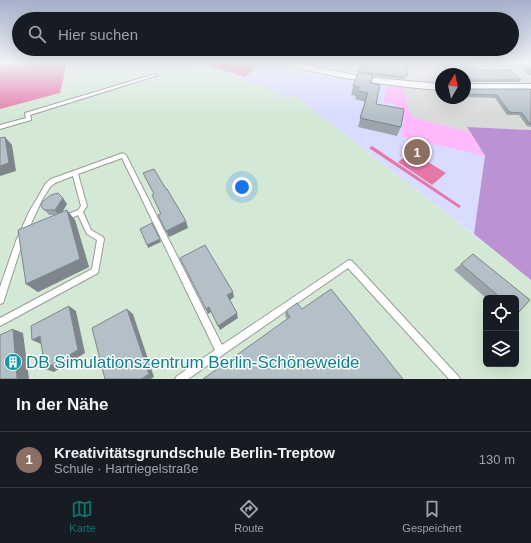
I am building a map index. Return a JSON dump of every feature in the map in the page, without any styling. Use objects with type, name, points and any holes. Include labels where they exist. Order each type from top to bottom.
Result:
[{"type":"street","points":[[373,81],[435,87]]},
{"type":"street","points":[[471,87],[531,87]]},
{"type":"lane","points":[[0,127],[28,119],[27,114],[137,81]]},
{"type":"lane","points":[[0,300],[22,235],[48,184],[123,155],[220,351]]},
{"type":"lane","points":[[59,220],[80,212],[84,206],[76,174]]},
{"type":"lane","points":[[0,322],[95,271],[101,239],[89,232],[80,212]]},
{"type":"lane","points":[[22,235],[30,232]]},
{"type":"lane","points":[[180,379],[350,263],[455,379]]},
{"type":"shaded area","points":[[0,81],[63,81],[60,93],[0,109]]},
{"type":"shaded area","points":[[63,81],[245,81],[277,91],[286,98],[292,96],[299,99],[531,280],[531,379],[0,379],[0,109],[60,93]]},
{"type":"shaded area","points":[[245,81],[353,81],[387,86],[383,101],[396,104],[398,115],[404,119],[402,137],[485,156],[474,234],[299,99],[292,96],[286,98],[277,91]]},
{"type":"shaded area","points":[[412,81],[435,81],[435,83]]},
{"type":"shaded area","points":[[471,81],[531,81],[531,83],[471,83]]},
{"type":"shaded area","points":[[387,86],[404,88],[410,113],[415,118],[470,132],[485,156],[401,137],[404,119],[398,116],[396,104],[383,102]]},
{"type":"shaded area","points":[[404,88],[435,90],[435,104],[471,104],[471,90],[531,90],[531,130],[468,127],[470,132],[415,118],[410,113]]},
{"type":"shaded area","points":[[467,127],[531,130],[531,280],[474,234],[485,156]]},
{"type":"shaded area","points":[[372,146],[461,206],[459,208],[369,148]]},
{"type":"shaded area","points":[[412,152],[446,173],[432,185],[398,162]]},
{"type":"building","points":[[355,81],[372,81],[371,83],[380,85],[376,104],[404,109],[401,127],[360,118],[368,93],[358,91],[359,87],[353,86]]},
{"type":"building","points":[[471,89],[530,89],[531,124],[522,113],[509,112],[497,95],[471,94]]},
{"type":"building","points":[[5,137],[9,163],[0,166],[0,138]]},
{"type":"building","points":[[154,169],[186,221],[166,231],[158,215],[161,214],[152,195],[154,194],[143,173]]},
{"type":"building","points":[[58,193],[63,198],[55,210],[44,210],[41,206],[42,202],[51,195]]},
{"type":"building","points":[[67,210],[80,259],[26,284],[18,230]]},
{"type":"building","points":[[152,223],[160,239],[147,245],[140,229]]},
{"type":"building","points":[[205,245],[233,292],[227,295],[237,313],[218,326],[209,307],[206,309],[180,258]]},
{"type":"building","points":[[473,254],[530,300],[519,312],[519,295],[497,295],[461,264]]},
{"type":"building","points":[[331,289],[403,379],[203,379],[290,317],[286,311],[297,303],[302,309]]},
{"type":"building","points":[[69,306],[78,350],[45,369],[40,336],[32,340],[31,326]]},
{"type":"building","points":[[127,309],[149,374],[141,379],[105,379],[92,328]]},
{"type":"building","points":[[13,329],[17,379],[0,379],[0,335]]},
{"type":"place","name":"Kreativitätsgrundschule Berlin-Treptow","points":[[417,152]]},
{"type":"place","name":"DB Simulationszentrum Berlin-Schöneweide","points":[[13,362]]}]
